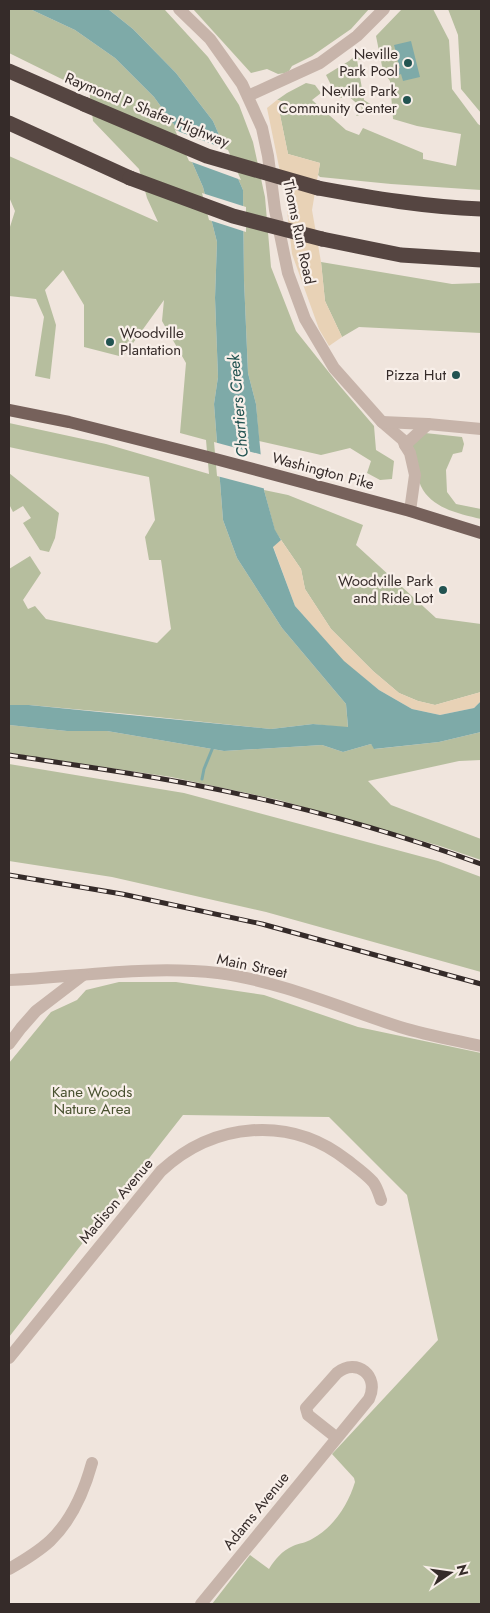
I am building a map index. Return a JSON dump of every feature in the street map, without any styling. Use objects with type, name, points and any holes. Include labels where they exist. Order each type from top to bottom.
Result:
[{"type":"highway","name":"Raymond P Shafer Highway","points":[[9,71],[207,156],[318,188],[386,201],[450,208],[481,208]]},
{"type":"highway","points":[[9,124],[130,178],[233,216],[322,239],[401,255],[481,260]]},
{"type":"main road","name":"Washington Pike","points":[[9,410],[69,422],[208,457],[410,511],[481,533]]},
{"type":"street","name":"Thoms Run Road","points":[[178,9],[210,40],[233,70],[248,96],[262,128],[268,156],[275,210],[288,273],[305,319],[334,368],[382,422],[403,440],[410,453],[415,475],[410,511]]},
{"type":"street","points":[[248,96],[320,63],[357,36],[384,9]]},
{"type":"street","points":[[382,422],[428,424],[481,430]]},
{"type":"street","points":[[405,445],[428,424]]},
{"type":"street","name":"Main Street","points":[[9,980],[155,970],[182,970],[227,975],[264,982],[402,1028],[481,1046]]},
{"type":"street","points":[[9,1044],[36,1011],[83,975]]},
{"type":"street","name":"Madison Avenue","points":[[9,1358],[161,1171],[173,1160],[206,1141],[223,1134],[247,1130],[266,1130],[304,1136],[337,1152],[374,1183],[382,1200]]},
{"type":"street","name":"Adams Avenue","points":[[201,1604],[369,1399],[372,1393],[371,1380],[367,1374],[356,1367],[342,1369],[337,1373],[306,1408],[308,1415],[337,1438]]},
{"type":"street","points":[[9,1569],[50,1541],[64,1526],[82,1494],[92,1463]]},
{"type":"green space","points":[[9,9],[30,9],[75,30],[115,58],[154,97],[178,130],[203,187],[217,242],[215,298],[218,377],[214,404],[223,520],[237,558],[282,628],[346,704],[348,728],[313,724],[271,729],[128,714],[29,705],[9,705],[9,569],[30,556],[41,573],[23,600],[28,609],[35,606],[46,619],[157,643],[171,629],[161,560],[149,560],[145,537],[155,520],[149,477],[9,447],[9,423],[106,444],[209,474],[206,440],[180,433],[186,363],[162,321],[164,300],[123,357],[84,347],[84,305],[63,270],[45,290],[56,325],[50,379],[35,376],[44,317],[36,299],[9,296],[9,230],[15,211],[9,197],[9,156],[158,222],[147,198],[139,169],[93,121],[89,89],[88,92],[9,53]]},
{"type":"green space","points":[[108,9],[165,10],[208,57],[239,105],[253,142],[265,197],[271,267],[296,331],[374,426],[376,450],[394,461],[392,479],[380,480],[367,473],[371,461],[350,448],[321,455],[259,441],[256,404],[248,373],[243,190],[213,121],[176,73],[133,29]]},
{"type":"green space","points":[[193,9],[369,9],[351,29],[312,56],[292,66],[289,71],[278,74],[267,69],[251,73]]},
{"type":"green space","points":[[402,9],[433,9],[449,40],[452,89],[481,126],[481,190],[320,177],[318,175],[320,163],[288,154],[279,110],[285,102],[277,100],[306,83],[315,85],[321,93],[312,100],[346,130],[359,135],[363,128],[423,153],[423,159],[456,166],[461,134],[417,126],[393,119],[390,81],[383,71],[376,36]]},
{"type":"green space","points":[[448,9],[481,9],[481,113],[461,89],[458,35]]},
{"type":"green space","points":[[364,48],[366,59],[357,60],[364,100],[372,105],[371,112],[356,116],[362,108],[346,94],[342,98],[337,97],[326,75],[349,61]]},
{"type":"green space","points":[[321,262],[452,284],[481,283],[481,333],[359,327],[342,337],[325,301]]},
{"type":"green space","points":[[425,433],[462,437],[464,444],[462,452],[453,454],[446,470],[447,492],[456,504],[481,509],[481,519],[457,513],[441,506],[434,502],[423,490],[417,474],[412,444]]},
{"type":"green space","points":[[9,473],[59,513],[55,538],[49,552],[40,550],[23,523],[31,518],[23,506],[13,512],[9,504]]},
{"type":"green space","points":[[264,490],[288,495],[363,525],[356,545],[436,618],[481,624],[481,692],[435,705],[418,701],[399,693],[373,671],[331,629],[305,589],[301,569],[275,531]]},
{"type":"green space","points":[[9,725],[67,731],[107,731],[224,751],[322,745],[343,752],[371,744],[375,749],[439,742],[481,732],[481,760],[459,761],[368,781],[391,805],[481,839],[481,860],[440,846],[279,800],[171,777],[9,753]]},
{"type":"green space","points":[[9,764],[184,793],[438,861],[481,877],[481,972],[266,912],[112,877],[9,861]]},
{"type":"green space","name":"Kane Woods Nature Area","points":[[119,982],[176,982],[264,995],[358,1027],[481,1053],[481,1604],[212,1604],[250,1555],[269,1569],[285,1550],[320,1534],[339,1515],[355,1482],[354,1478],[332,1454],[438,1340],[407,1195],[329,1117],[183,1115],[9,1337],[9,1063],[51,1012],[77,1000],[86,990]]},
{"type":"sand","points":[[277,100],[285,102],[283,111],[279,110],[288,154],[320,163],[312,210],[321,262],[325,301],[342,337],[329,346],[319,329],[292,254],[286,201],[267,108]]},
{"type":"sand","points":[[281,540],[301,569],[305,589],[331,629],[373,671],[399,693],[418,701],[435,705],[481,692],[481,701],[474,708],[440,715],[412,709],[379,690],[343,661],[295,606],[273,546]]},
{"type":"water","name":"Chartiers Creek","points":[[30,9],[108,9],[133,29],[176,73],[213,121],[243,190],[248,373],[256,404],[264,490],[275,530],[281,540],[273,547],[295,606],[344,661],[379,690],[412,709],[440,715],[474,708],[481,701],[481,732],[439,742],[374,749],[371,744],[343,752],[322,745],[224,751],[107,731],[67,731],[9,725],[9,705],[29,705],[271,729],[313,724],[348,727],[346,704],[282,628],[237,558],[223,520],[214,404],[218,377],[215,298],[217,242],[203,187],[178,130],[154,97],[115,58],[75,30]]},
{"type":"water","name":"Neville Park Pool","points":[[411,41],[420,77],[403,81],[397,69],[400,68],[393,52],[396,52],[394,45]]},
{"type":"pier","points":[[175,130],[228,150],[241,180],[189,161]]},
{"type":"pier","points":[[202,193],[246,207],[246,232],[209,220]]},
{"type":"pier","points":[[214,442],[263,455],[266,489],[217,476]]},
{"type":"waterway","points":[[202,779],[213,747]]},
{"type":"railway","points":[[9,755],[223,790],[372,828],[481,864]]},
{"type":"railway","points":[[9,875],[122,894],[262,924],[481,984]]},
{"type":"place","name":"Neville Park Pool","points":[[408,63]]},
{"type":"place","name":"Neville Park Community Center","points":[[407,100]]},
{"type":"place","name":"Woodville Plantation","points":[[110,342]]},
{"type":"place","name":"Pizza Hut","points":[[456,375]]},
{"type":"place","name":"Woodville Park and Ride Lot","points":[[443,590]]}]
